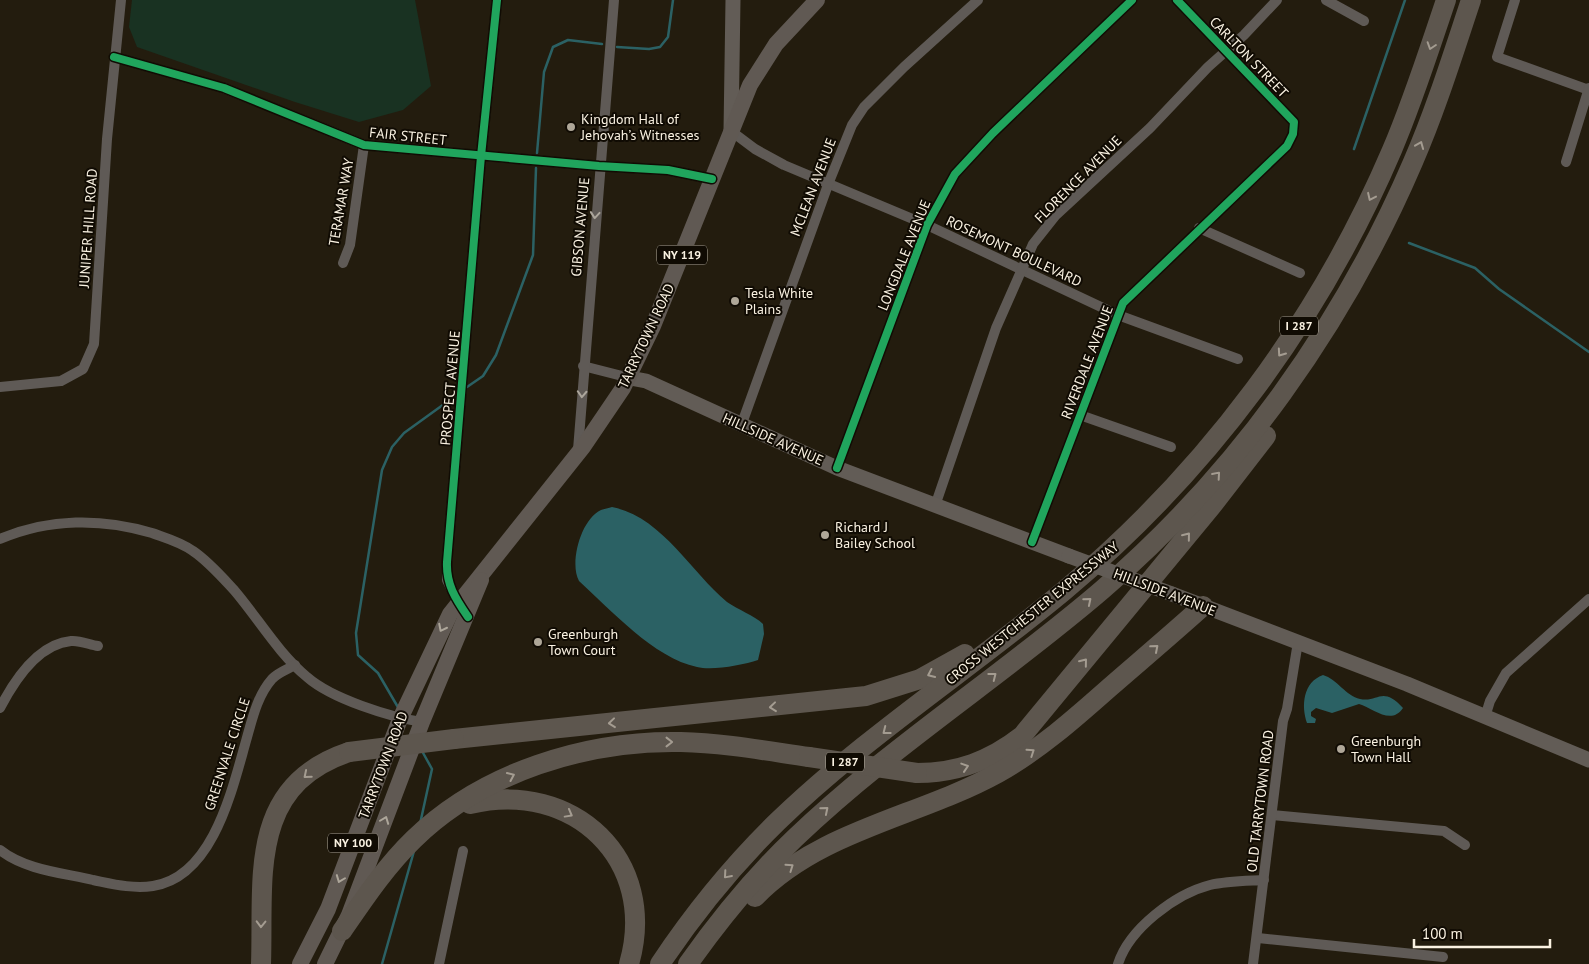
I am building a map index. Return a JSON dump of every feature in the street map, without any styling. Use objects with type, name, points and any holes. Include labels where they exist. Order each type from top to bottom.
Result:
[{"type":"highway","name":"CROSS WESTCHESTER EXPRESSWAY","points":[[660,964],[687,925],[730,873],[801,800],[852,756],[1062,592],[1112,549],[1181,480],[1244,404],[1301,324],[1339,260],[1379,180],[1404,120],[1446,0]]},
{"type":"highway","name":"CROSS WESTCHESTER EXPRESSWAY","points":[[688,964],[747,888],[817,818],[1102,589],[1152,544],[1198,496],[1263,419],[1316,343],[1355,279],[1401,190],[1439,97],[1471,0]]},
{"type":"highway","points":[[342,931],[390,864],[425,829],[464,801],[514,775],[567,756],[605,747],[683,742],[809,757],[917,774],[957,770],[986,760],[1011,744],[1039,718],[1211,507],[1293,399],[1348,312],[1377,251],[1401,190]]},
{"type":"highway","points":[[261,964],[262,861],[272,822],[284,800],[306,776],[326,762],[349,752],[827,701],[884,691],[938,671],[1062,592]]},
{"type":"highway","points":[[695,964],[745,907],[784,872],[840,839],[967,788],[1017,761],[1068,724],[1203,606]]},
{"type":"highway","points":[[425,829],[458,808],[499,798],[528,799],[543,803],[556,807],[583,822],[596,833],[616,857],[629,885],[633,902],[635,934],[629,964]]},
{"type":"main road","points":[[731,131],[734,0]]},
{"type":"main road","name":"TARRYTOWN ROAD","points":[[300,964],[328,909],[400,718],[422,670],[458,601],[482,576],[578,453],[630,378],[653,326],[750,85],[766,57],[787,30],[817,0]]},
{"type":"main road","name":"HILLSIDE AVENUE","points":[[630,378],[646,381],[837,468],[1298,642],[1589,760]]},
{"type":"main road","name":"TARRYTOWN ROAD","points":[[325,964],[342,931],[422,722],[468,617],[482,576]]},
{"type":"street","name":"JUNIPER HILL ROAD","points":[[0,387],[61,381],[83,369],[94,344],[114,56],[120,0]]},
{"type":"street","name":"PROSPECT AVENUE","points":[[468,617],[447,580],[447,562],[481,156],[498,0]]},
{"type":"street","name":"GIBSON AVENUE","points":[[578,453],[583,366],[614,0]]},
{"type":"street","name":"MCLEAN AVENUE","points":[[742,426],[846,138],[864,107],[904,67],[978,0]]},
{"type":"street","name":"LONGDALE AVENUE","points":[[837,468],[927,225],[955,174],[993,133],[1132,0]]},
{"type":"street","name":"CARLTON STREET","points":[[1177,0],[1294,122],[1293,134]]},
{"type":"street","name":"FLORENCE AVENUE","points":[[935,506],[996,328],[1033,244],[1056,216],[1150,128],[1277,0]]},
{"type":"street","points":[[1326,0],[1364,21]]},
{"type":"street","points":[[1515,0],[1497,57],[1589,89],[1566,162]]},
{"type":"street","name":"FAIR STREET","points":[[114,56],[224,88],[364,145],[599,166],[668,170],[712,179]]},
{"type":"street","name":"ROSEMONT BOULEVARD","points":[[731,131],[755,149],[784,165],[829,182],[927,225],[1118,315],[1238,359]]},
{"type":"street","name":"RIVERDALE AVENUE","points":[[1032,542],[1124,303],[1132,292],[1286,146],[1293,134]]},
{"type":"street","name":"TERAMAR WAY","points":[[343,263],[350,245],[364,145]]},
{"type":"street","points":[[1200,228],[1300,273]]},
{"type":"street","points":[[583,366],[630,378]]},
{"type":"street","points":[[1080,415],[1171,447]]},
{"type":"street","points":[[0,539],[15,532],[55,524],[88,522],[128,526],[173,540],[192,550],[234,590],[306,677],[322,688],[400,718],[422,722]]},
{"type":"street","points":[[1485,717],[1490,701],[1506,673],[1589,600]]},
{"type":"street","points":[[0,708],[12,686],[34,660],[56,645],[73,641],[98,646]]},
{"type":"street","name":"OLD TARRYTOWN ROAD","points":[[1253,964],[1258,938],[1283,721],[1288,709],[1298,642]]},
{"type":"street","name":"GREENVALE CIRCLE","points":[[0,850],[9,857],[34,866],[130,887],[154,886],[180,876],[200,857],[215,831],[230,796],[259,699],[273,678],[295,665]]},
{"type":"street","points":[[1272,816],[1444,832],[1464,844]]},
{"type":"street","points":[[438,964],[463,851]]},
{"type":"street","points":[[1118,964],[1120,956],[1140,928],[1169,904],[1208,886],[1264,880]]},
{"type":"street","points":[[1258,938],[1443,957]]},
{"type":"green space","points":[[132,0],[415,0],[431,86],[403,110],[359,122],[295,102],[137,47],[129,27]]},
{"type":"water","points":[[612,507],[630,513],[661,533],[727,602],[763,624],[764,634],[758,660],[719,668],[703,668],[681,662],[665,654],[634,632],[579,581],[575,564],[576,553],[583,532],[594,515],[601,510]]},
{"type":"water","points":[[1323,675],[1333,680],[1355,697],[1366,700],[1380,696],[1390,697],[1403,708],[1393,716],[1387,716],[1359,704],[1332,713],[1316,708],[1311,712],[1311,716],[1316,719],[1315,723],[1307,723],[1304,709],[1305,695],[1311,683]]},
{"type":"waterway","points":[[617,47],[649,49],[660,47],[668,37],[673,0]]},
{"type":"waterway","points":[[1354,149],[1405,0]]},
{"type":"waterway","points":[[537,153],[544,72],[553,47],[568,40],[602,44]]},
{"type":"waterway","points":[[467,387],[483,376],[496,355],[533,255],[536,168]]},
{"type":"waterway","points":[[1409,243],[1475,268],[1499,289],[1589,352]]},
{"type":"waterway","points":[[399,709],[378,673],[358,655],[356,633],[382,470],[392,447],[404,433],[458,394]]},
{"type":"waterway","points":[[420,824],[432,769],[422,751]]},
{"type":"waterway","points":[[382,964],[414,851]]},
{"type":"cycle path","points":[[468,617],[452,591],[448,577],[447,562],[481,156],[497,0]]},
{"type":"cycle path","points":[[837,468],[927,225],[955,174],[993,133],[1132,0]]},
{"type":"cycle path","points":[[1032,542],[1123,303],[1287,146],[1293,134],[1294,122],[1177,0]]},
{"type":"cycle path","points":[[114,57],[224,88],[364,145],[599,166],[668,170],[712,179]]},
{"type":"place","name":"Kingdom Hall of Jehovah’s Witnesses","points":[[571,127]]},
{"type":"place","name":"Tesla White Plains","points":[[735,301]]},
{"type":"place","name":"Richard J Bailey School","points":[[825,535]]},
{"type":"place","name":"Greenburgh Town Court","points":[[538,642]]},
{"type":"place","name":"Greenburgh Town Hall","points":[[1341,749]]}]
